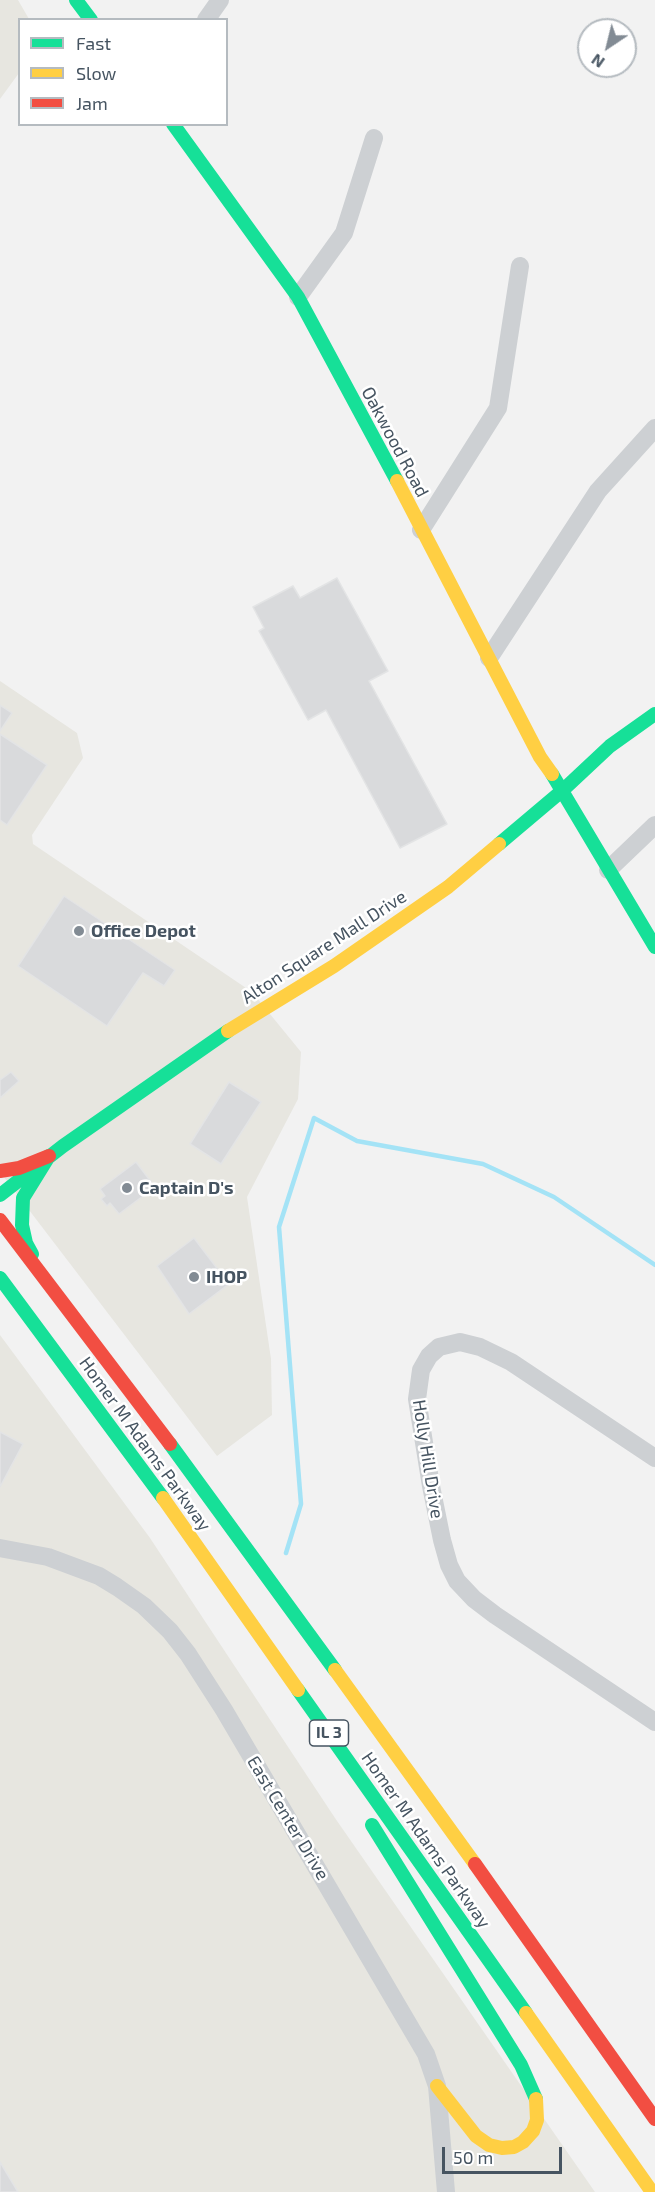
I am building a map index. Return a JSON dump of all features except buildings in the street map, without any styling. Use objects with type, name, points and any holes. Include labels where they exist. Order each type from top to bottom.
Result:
[{"type":"main road","points":[[76,0],[90,18]]},
{"type":"main road","name":"Oakwood Road","points":[[174,126],[298,297],[372,433],[540,757],[563,790],[655,947]]},
{"type":"main road","name":"Alton Square Mall Drive","points":[[0,1195],[49,1156],[218,1037],[334,966],[448,887],[563,790],[610,746],[655,714]]},
{"type":"main road","points":[[0,1171],[19,1168],[49,1156]]},
{"type":"main road","points":[[49,1156],[23,1198],[22,1225],[26,1243],[49,1284]]},
{"type":"main road","name":"Homer M Adams Parkway","points":[[0,1220],[212,1500],[538,1951],[655,2119]]},
{"type":"main road","name":"Homer M Adams Parkway","points":[[0,1278],[140,1465],[652,2192]]},
{"type":"main road","points":[[0,1290],[22,1307]]},
{"type":"main road","points":[[140,1465],[288,1690],[338,1771]]},
{"type":"main road","points":[[364,1812],[522,2065],[537,2102],[537,2120],[533,2131],[523,2142],[514,2147],[502,2148],[489,2145],[476,2136],[437,2086]]},
{"type":"street","points":[[207,18],[220,0]]},
{"type":"street","points":[[298,297],[344,233],[374,138]]},
{"type":"street","points":[[421,530],[498,408],[520,266]]},
{"type":"street","points":[[489,658],[598,491],[655,428]]},
{"type":"street","points":[[608,870],[655,825]]},
{"type":"street","name":"Holly Hill Drive","points":[[655,1458],[511,1362],[480,1347],[460,1342],[439,1347],[429,1356],[421,1370],[417,1400],[431,1486],[442,1540],[457,1581],[474,1599],[495,1615],[655,1722]]},
{"type":"street","name":"East Center Drive","points":[[0,1548],[48,1557],[95,1574],[144,1606],[170,1631],[188,1653],[224,1710],[426,2054],[437,2086],[446,2192]]},
{"type":"shaded area","points":[[0,0],[18,0],[28,18],[18,18],[18,74],[0,99]]},
{"type":"shaded area","points":[[0,681],[77,733],[83,758],[32,835],[33,844],[252,992],[301,1052],[298,1099],[247,1197],[271,1359],[272,1415],[217,1456],[0,1172]]},
{"type":"shaded area","points":[[0,1335],[150,1538],[335,1818],[595,2192],[0,2192]]},
{"type":"waterway","points":[[286,1553],[301,1504],[279,1227],[314,1118],[357,1141],[483,1164],[554,1197],[655,1265]]},
{"type":"traffic: fast","points":[[76,0],[90,18]]},
{"type":"traffic: fast","points":[[174,126],[298,297],[397,481]]},
{"type":"traffic: fast","points":[[499,844],[563,790],[610,746],[655,714]]},
{"type":"traffic: fast","points":[[552,774],[655,947]]},
{"type":"traffic: fast","points":[[0,1195],[63,1146],[228,1031]]},
{"type":"traffic: fast","points":[[32,1254],[26,1243],[22,1225],[23,1198],[49,1156]]},
{"type":"traffic: fast","points":[[0,1278],[163,1498]]},
{"type":"traffic: fast","points":[[170,1444],[335,1670]]},
{"type":"traffic: fast","points":[[298,1690],[526,2013]]},
{"type":"traffic: fast","points":[[372,1825],[521,2065],[536,2099]]},
{"type":"traffic: slow","points":[[397,481],[540,757],[552,774]]},
{"type":"traffic: slow","points":[[228,1031],[334,966],[448,887],[499,844]]},
{"type":"traffic: slow","points":[[163,1498],[298,1690]]},
{"type":"traffic: slow","points":[[335,1670],[475,1864]]},
{"type":"traffic: slow","points":[[526,2013],[652,2192]]},
{"type":"traffic: slow","points":[[437,2086],[476,2136],[489,2145],[502,2148],[514,2147],[523,2142],[533,2131],[537,2120],[536,2099]]},
{"type":"traffic: jam","points":[[0,1171],[19,1168],[49,1156]]},
{"type":"traffic: jam","points":[[0,1220],[170,1444]]},
{"type":"traffic: jam","points":[[475,1864],[655,2119]]},
{"type":"place","name":"Office Depot","points":[[79,931]]},
{"type":"place","name":"Captain D's","points":[[127,1188]]},
{"type":"place","name":"IHOP","points":[[194,1277]]}]
